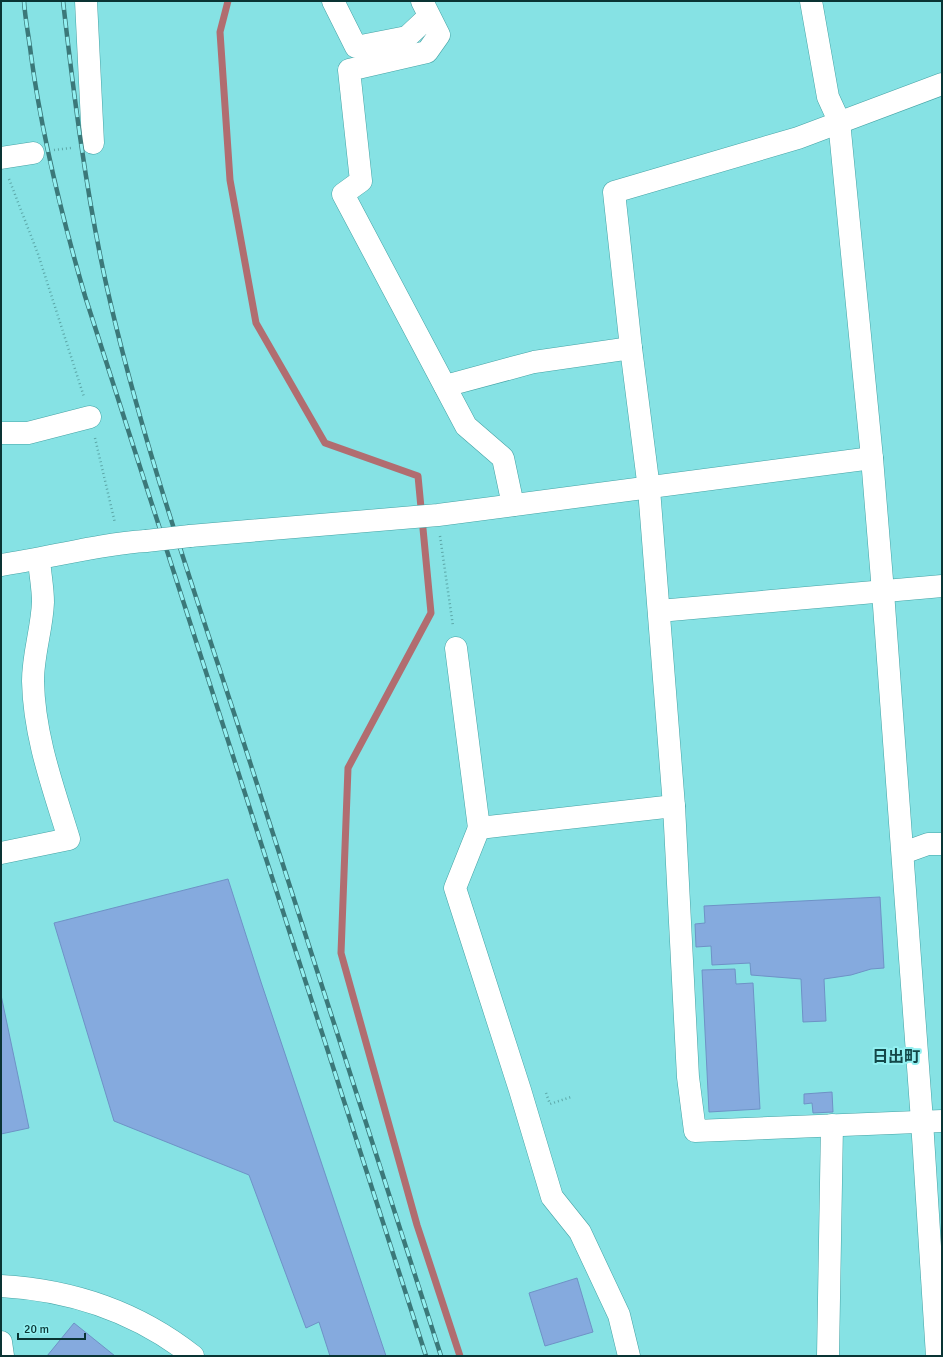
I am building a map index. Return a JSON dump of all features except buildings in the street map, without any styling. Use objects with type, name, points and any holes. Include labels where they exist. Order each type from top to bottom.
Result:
[{"type":"street","points":[[86,1],[93,143]]},
{"type":"street","points":[[333,1],[356,47],[407,36],[423,11],[439,35],[427,52],[349,70],[361,181],[343,194],[466,426],[503,458],[513,506]]},
{"type":"street","points":[[811,1],[828,96],[839,121],[872,458],[903,853],[932,1121],[937,1356]]},
{"type":"street","points":[[932,1121],[832,1124],[695,1131],[688,1077],[674,806],[649,489],[631,348],[614,192],[798,138],[839,121],[942,84]]},
{"type":"street","points":[[4,166],[33,153]]},
{"type":"street","points":[[445,386],[534,362],[631,348]]},
{"type":"street","points":[[1,433],[28,433],[90,417]]},
{"type":"street","points":[[1,565],[40,560],[119,543],[438,515],[649,489],[872,458]]},
{"type":"street","points":[[1,853],[69,839],[47,769],[37,722],[33,681],[35,651],[43,603],[40,560]]},
{"type":"street","points":[[658,611],[942,586]]},
{"type":"street","points":[[456,648],[480,828],[455,888],[520,1090],[552,1197],[580,1232],[619,1315],[629,1356]]},
{"type":"street","points":[[480,828],[674,806]]},
{"type":"street","points":[[903,853],[928,844],[942,844]]},
{"type":"street","points":[[828,1356],[832,1124]]},
{"type":"street","points":[[1,1286],[28,1288],[54,1293],[84,1299],[113,1308],[158,1331],[193,1356]]},
{"type":"street","points":[[1,1342],[3,1356]]},
{"type":"path","points":[[33,153],[93,143]]},
{"type":"path","points":[[4,166],[38,254],[90,417],[119,543]]},
{"type":"path","points":[[438,515],[456,648]]},
{"type":"path","points":[[546,1091],[550,1104],[570,1097]]},
{"type":"waterway","points":[[228,1],[220,32],[230,180],[256,323],[325,443],[418,476],[431,613],[348,768],[341,953],[417,1225],[460,1356]]},
{"type":"railway","points":[[24,1],[36,86],[47,146],[68,237],[85,296],[426,1356]]},
{"type":"railway","points":[[63,1],[76,109],[93,217],[107,288],[137,406],[172,524],[441,1356]]},
{"type":"district","name":"日出町","points":[[896,1057]]}]
